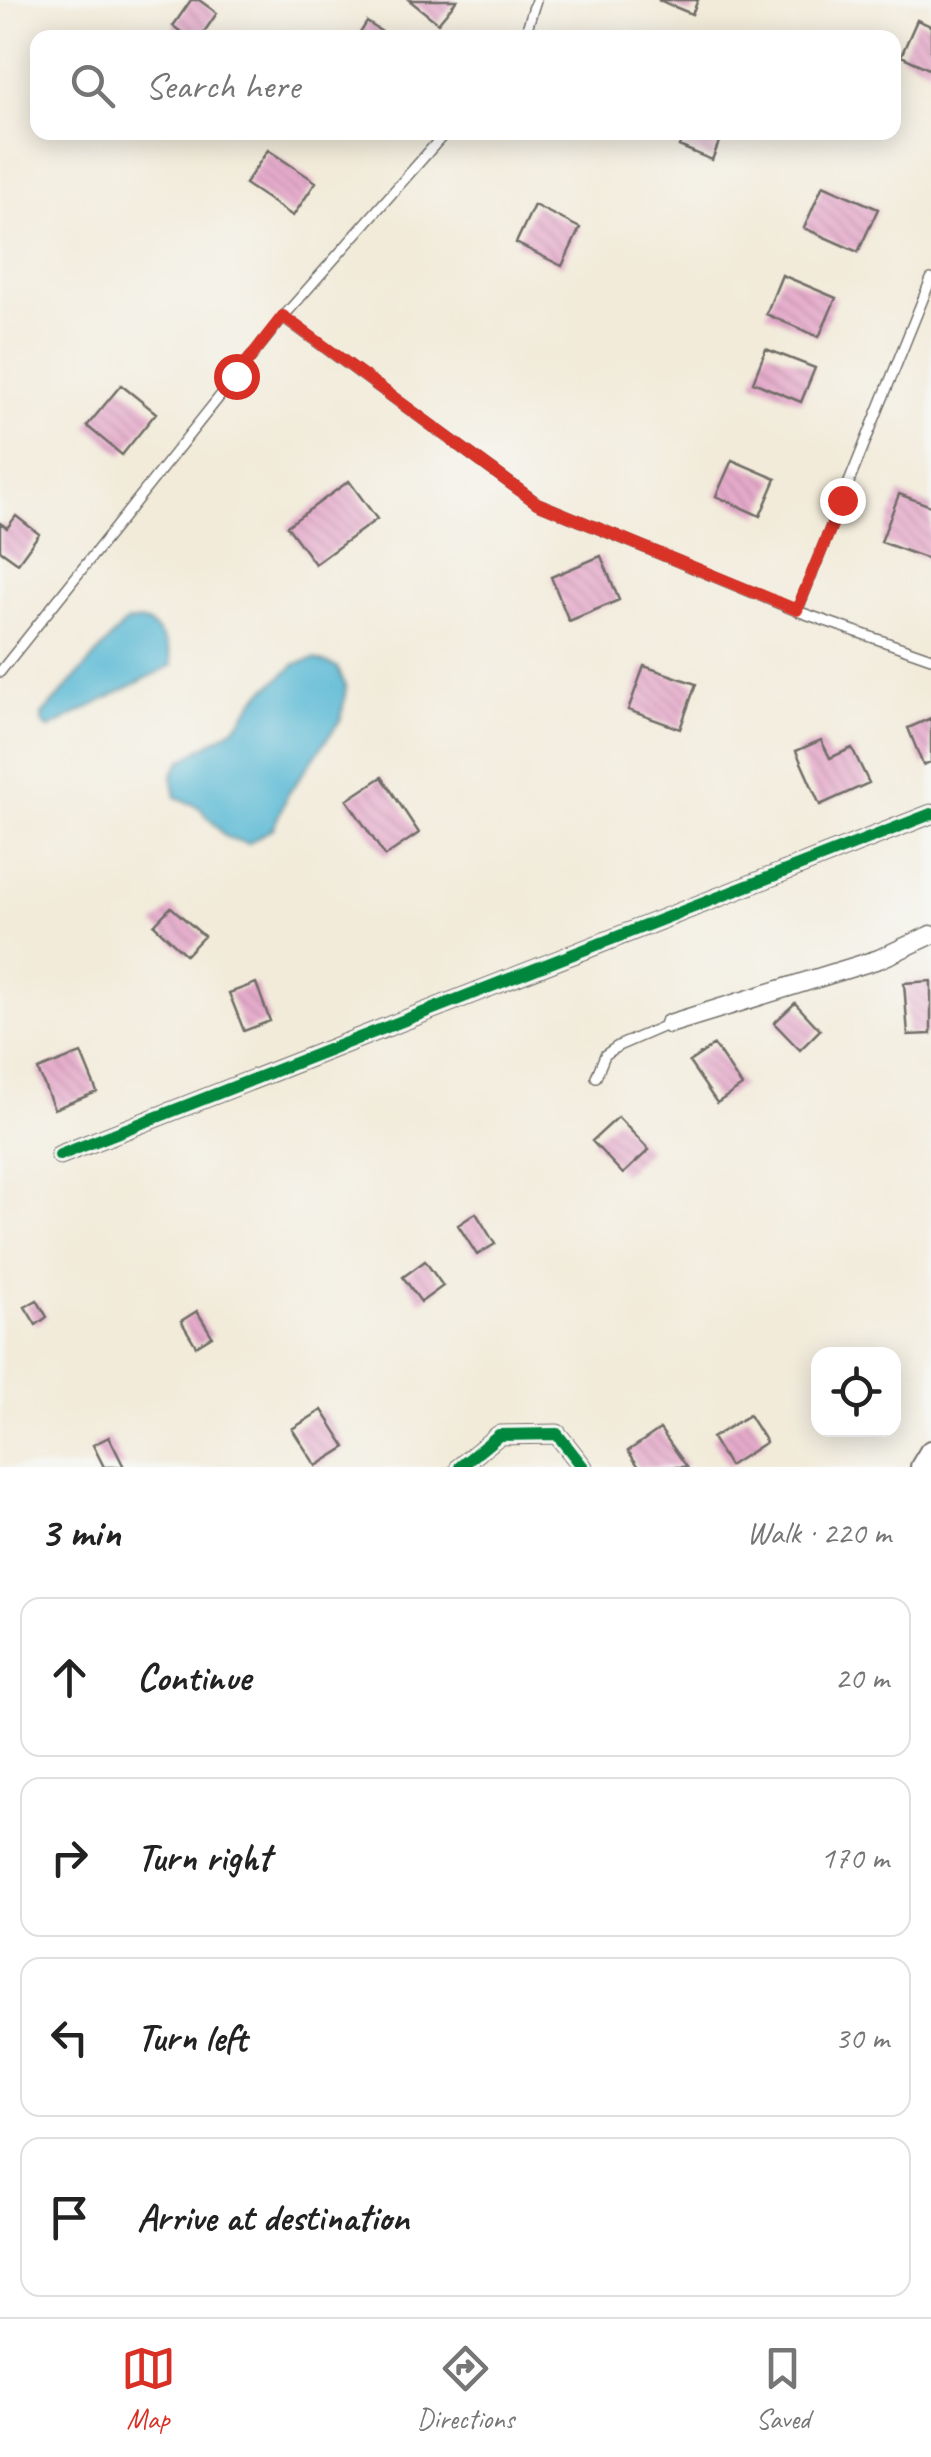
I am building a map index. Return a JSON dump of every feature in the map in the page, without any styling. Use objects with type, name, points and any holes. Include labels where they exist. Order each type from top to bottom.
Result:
[{"type":"street","points":[[60,1155],[931,814]]},
{"type":"street","points":[[669,1024],[879,959],[931,935]]},
{"type":"street","points":[[460,1467],[498,1435],[557,1434],[583,1467]]},
{"type":"street","points":[[922,1467],[931,1452]]},
{"type":"lane","points":[[527,30],[536,0]]},
{"type":"lane","points":[[0,672],[283,316],[439,140]]},
{"type":"lane","points":[[797,610],[931,280]]},
{"type":"lane","points":[[283,316],[537,503],[797,610],[931,658]]},
{"type":"lane","points":[[596,1078],[606,1054],[669,1024]]},
{"type":"water","points":[[142,621],[155,629],[172,665],[49,728],[43,724],[42,715],[126,622]]},
{"type":"water","points":[[314,659],[337,667],[346,687],[341,719],[288,794],[273,828],[248,844],[226,837],[199,807],[176,797],[172,775],[181,761],[235,728],[257,697],[296,664]]},
{"type":"building","points":[[191,0],[199,0],[217,13],[205,30],[178,30],[173,26]]},
{"type":"building","points":[[409,0],[457,0],[438,23]]},
{"type":"building","points":[[658,0],[698,0],[692,14]]},
{"type":"building","points":[[917,20],[931,26],[931,70],[901,56]]},
{"type":"building","points":[[367,22],[379,30],[362,30]]},
{"type":"building","points":[[682,140],[720,140],[712,160],[679,146]]},
{"type":"building","points":[[268,150],[316,182],[293,216],[245,184]]},
{"type":"building","points":[[823,185],[878,209],[858,252],[804,228]]},
{"type":"building","points":[[534,205],[580,228],[562,266],[516,243]]},
{"type":"building","points":[[782,275],[836,298],[819,337],[766,314]]},
{"type":"building","points":[[766,349],[815,368],[801,402],[753,382]]},
{"type":"building","points":[[121,385],[156,413],[122,455],[87,426]]},
{"type":"building","points":[[732,460],[776,479],[760,516],[716,496]]},
{"type":"building","points":[[349,481],[377,519],[315,564],[287,526]]},
{"type":"building","points":[[899,494],[931,506],[931,560],[881,542]]},
{"type":"building","points":[[16,516],[39,534],[18,563],[0,550],[0,523],[7,528]]},
{"type":"building","points":[[601,556],[619,600],[569,621],[551,577]]},
{"type":"building","points":[[644,666],[696,684],[680,729],[628,710]]},
{"type":"building","points":[[931,718],[931,762],[923,765],[908,728]]},
{"type":"building","points":[[821,740],[830,758],[852,748],[869,783],[820,805],[796,751]]},
{"type":"building","points":[[382,777],[419,833],[385,856],[347,800]]},
{"type":"building","points":[[171,907],[204,936],[186,955],[154,925]]},
{"type":"building","points":[[931,981],[931,1034],[908,1035],[904,983]]},
{"type":"building","points":[[256,983],[270,1021],[244,1031],[229,993]]},
{"type":"building","points":[[795,1003],[820,1030],[800,1050],[774,1023]]},
{"type":"building","points":[[714,1045],[742,1086],[717,1103],[689,1062]]},
{"type":"building","points":[[81,1053],[97,1092],[54,1109],[38,1070]]},
{"type":"building","points":[[618,1117],[649,1150],[623,1174],[592,1141]]},
{"type":"building","points":[[476,1213],[495,1244],[477,1255],[458,1225]]},
{"type":"building","points":[[425,1261],[443,1286],[421,1302],[403,1277]]},
{"type":"building","points":[[37,1300],[47,1317],[36,1325],[25,1307]]},
{"type":"building","points":[[197,1311],[212,1336],[196,1346],[181,1321]]},
{"type":"building","points":[[322,1410],[346,1447],[316,1466],[292,1429]]},
{"type":"building","points":[[749,1415],[766,1442],[729,1466],[712,1438]]},
{"type":"building","points":[[660,1429],[687,1467],[639,1467],[628,1451]]},
{"type":"building","points":[[109,1437],[124,1467],[104,1467],[93,1445]]},
{"type":"cycle path","points":[[60,1155],[931,814]]},
{"type":"cycle path","points":[[460,1467],[499,1435],[557,1434],[583,1467]]},
{"type":"route","points":[[236,376],[283,316],[537,503],[797,610],[842,500]]}]
